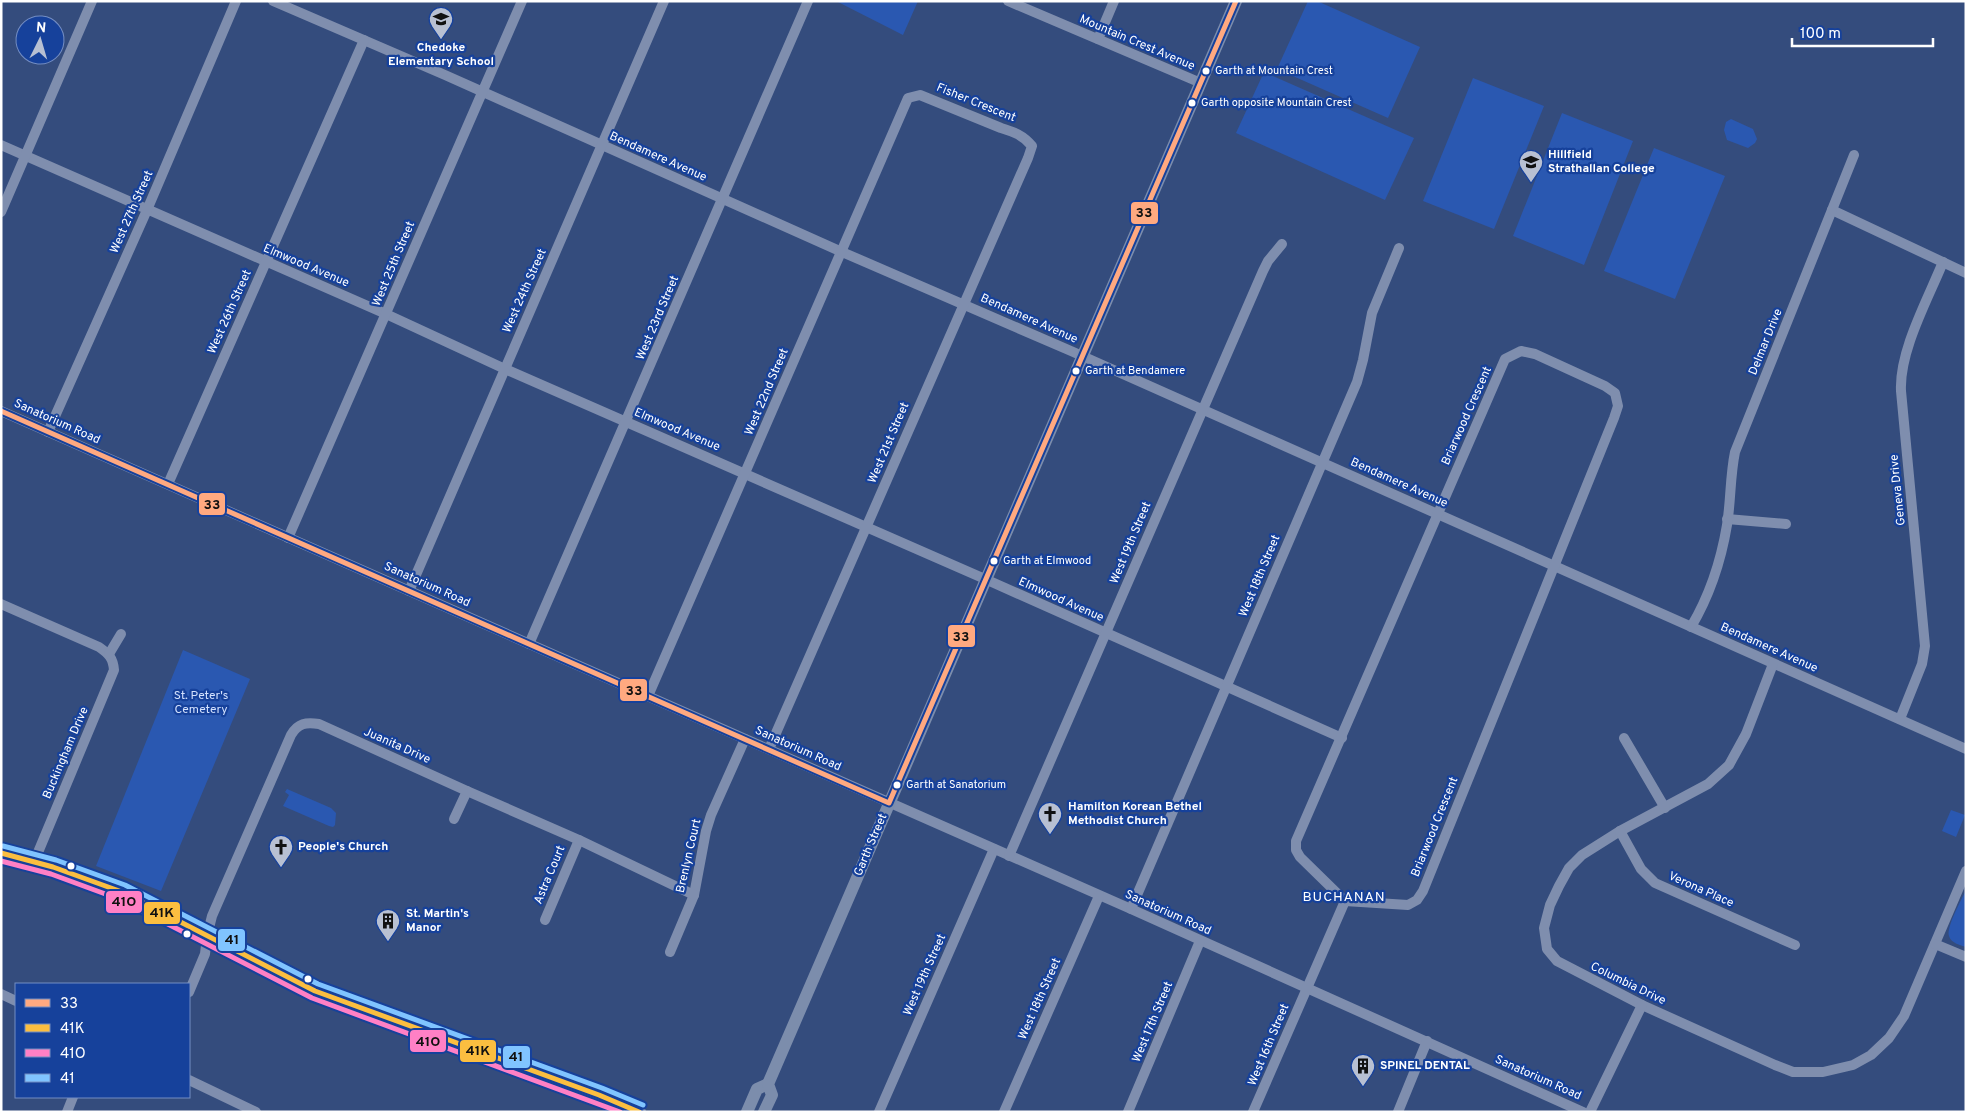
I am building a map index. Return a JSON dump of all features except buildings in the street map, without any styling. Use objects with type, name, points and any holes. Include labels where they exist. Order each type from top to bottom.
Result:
[{"type":"main road","name":"Garth Street","points":[[746,1112],[757,1089],[768,1084],[1236,1]]},
{"type":"main road","points":[[1,854],[34,862],[115,890],[316,991],[599,1095],[640,1112]]},
{"type":"main road","name":"Garth Street","points":[[764,1112],[772,1095],[768,1084]]},
{"type":"street","points":[[1,212],[92,1]]},
{"type":"street","name":"West 27th Street","points":[[48,432],[236,1]]},
{"type":"street","name":"Bendamere Avenue","points":[[273,1],[1082,356],[1966,749]]},
{"type":"street","name":"West 25th Street","points":[[288,538],[522,1]]},
{"type":"street","name":"West 24th Street","points":[[409,591],[504,369],[603,146],[664,1]]},
{"type":"street","name":"West 23rd Street","points":[[528,644],[808,1]]},
{"type":"street","name":"Mountain Crest Avenue","points":[[1008,1],[1201,83]]},
{"type":"street","points":[[1098,39],[1114,1]]},
{"type":"street","name":"West 26th Street","points":[[168,484],[364,40]]},
{"type":"street","name":"Fisher Crescent","points":[[908,98],[920,94],[1015,132],[1025,138],[1032,146]]},
{"type":"street","name":"West 22nd Street","points":[[648,696],[908,98]]},
{"type":"street","name":"Elmwood Avenue","points":[[1,145],[1342,738]]},
{"type":"street","name":"West 21st Street","points":[[769,749],[1032,146]]},
{"type":"street","name":"Delmar Drive","points":[[1691,627],[1714,580],[1727,519],[1730,474],[1736,452],[1854,155]]},
{"type":"street","points":[[1832,210],[1966,272]]},
{"type":"street","name":"West 19th Street","points":[[1009,856],[1263,271],[1268,261],[1282,244]]},
{"type":"street","name":"West 18th Street","points":[[1130,909],[1357,382],[1372,313],[1400,248]]},
{"type":"street","name":"Geneva Drive","points":[[1900,719],[1922,664],[1925,646],[1901,377],[1908,347],[1943,262]]},
{"type":"street","name":"Briarwood Crescent","points":[[1521,351],[1535,354],[1606,386],[1614,393],[1618,406],[1555,566],[1423,891],[1417,900],[1408,905],[1345,901],[1300,857],[1296,850],[1296,841],[1506,359],[1521,351]]},
{"type":"street","name":"Sanatorium Road","points":[[1,411],[769,749],[1584,1112]]},
{"type":"street","points":[[1727,519],[1786,524]]},
{"type":"street","points":[[1,604],[99,647],[109,654],[121,634]]},
{"type":"street","name":"Buckingham Drive","points":[[34,862],[114,670],[114,662],[109,654]]},
{"type":"street","name":"Columbia Drive","points":[[1773,664],[1746,734],[1729,765],[1708,784],[1620,831],[1582,855],[1569,868],[1550,905],[1544,928],[1547,949],[1557,962],[1642,1005],[1793,1072],[1823,1072],[1853,1065],[1871,1055],[1889,1038],[1904,1016],[1966,871]]},
{"type":"street","name":"Juanita Drive","points":[[206,936],[218,904],[296,726],[306,722],[319,724],[579,840],[694,895]]},
{"type":"street","points":[[1624,738],[1665,808]]},
{"type":"street","name":"Brenlyn Court","points":[[670,952],[694,895],[706,831],[711,815],[745,739]]},
{"type":"street","points":[[454,819],[467,791]]},
{"type":"street","name":"Verona Place","points":[[1620,831],[1642,869],[1655,883],[1795,944]]},
{"type":"street","name":"Astra Court","points":[[545,920],[579,840]]},
{"type":"street","name":"West 19th Street","points":[[879,1112],[994,849]]},
{"type":"street","name":"West 18th Street","points":[[1004,1112],[1099,896]]},
{"type":"street","points":[[1307,988],[1345,901]]},
{"type":"street","points":[[190,990],[205,954],[206,936]]},
{"type":"street","name":"West 17th Street","points":[[1128,1112],[1200,941]]},
{"type":"street","points":[[1935,944],[1966,957]]},
{"type":"street","name":"West 16th Street","points":[[1254,1112],[1307,988]]},
{"type":"street","points":[[1,994],[15,1001]]},
{"type":"street","points":[[1590,1112],[1642,1005]]},
{"type":"street","points":[[1398,1112],[1427,1041]]},
{"type":"street","points":[[190,1080],[256,1112]]},
{"type":"street","points":[[67,1112],[73,1098]]},
{"type":"green space","points":[[836,1],[918,1],[903,35]]},
{"type":"green space","points":[[1308,1],[1317,1],[1420,47],[1388,118],[1277,69]]},
{"type":"green space","points":[[1264,72],[1414,138],[1385,200],[1236,133]]},
{"type":"green space","points":[[1473,78],[1544,106],[1494,229],[1423,201]]},
{"type":"green space","points":[[1562,113],[1633,141],[1584,265],[1513,236]]},
{"type":"green space","points":[[1731,119],[1753,129],[1757,139],[1755,143],[1748,148],[1727,140],[1724,130],[1726,122]]},
{"type":"green space","points":[[1654,148],[1725,176],[1675,299],[1604,271]]},
{"type":"green space","name":"St. Peter's Cemetery","points":[[183,650],[250,679],[161,891],[96,866]]},
{"type":"green space","points":[[287,789],[331,808],[336,813],[335,825],[333,827],[329,826],[283,806],[289,795],[285,792]]},
{"type":"green space","points":[[1951,810],[1965,815],[1956,837],[1942,831]]},
{"type":"green space","points":[[1966,890],[1966,947],[1952,940],[1949,932],[1952,920]]},
{"type":"transit line","name":"33","points":[[1,411],[889,803],[1236,1]]},
{"type":"transit line","name":"41","points":[[3,846],[56,860],[125,885],[318,984],[602,1088],[643,1105]]},
{"type":"transit line","name":"41K","points":[[1,853],[53,867],[122,892],[315,991],[599,1095],[639,1112]]},
{"type":"transit line","name":"41O","points":[[1,861],[51,874],[119,899],[312,998],[620,1112]]},
{"type":"place","name":"Chedoke Elementary School","points":[[441,40]]},
{"type":"place","name":"Garth at Mountain Crest","points":[[1206,71]]},
{"type":"place","name":"Garth opposite Mountain Crest","points":[[1192,103]]},
{"type":"place","name":"Hillfield Strathallan College","points":[[1531,183]]},
{"type":"place","name":"Garth at Bendamere","points":[[1076,371]]},
{"type":"place","name":"Garth at Elmwood","points":[[994,561]]},
{"type":"place","name":"Garth at Sanatorium","points":[[897,785]]},
{"type":"place","name":"Hamilton Korean Bethel Methodist Church","points":[[1050,835]]},
{"type":"place","name":"People's Church","points":[[281,868]]},
{"type":"place","name":"St. Martin's Manor","points":[[388,942]]},
{"type":"place","name":"SPINEL DENTAL","points":[[1363,1087]]},
{"type":"district","name":"BUCHANAN","points":[[1344,897]]}]
